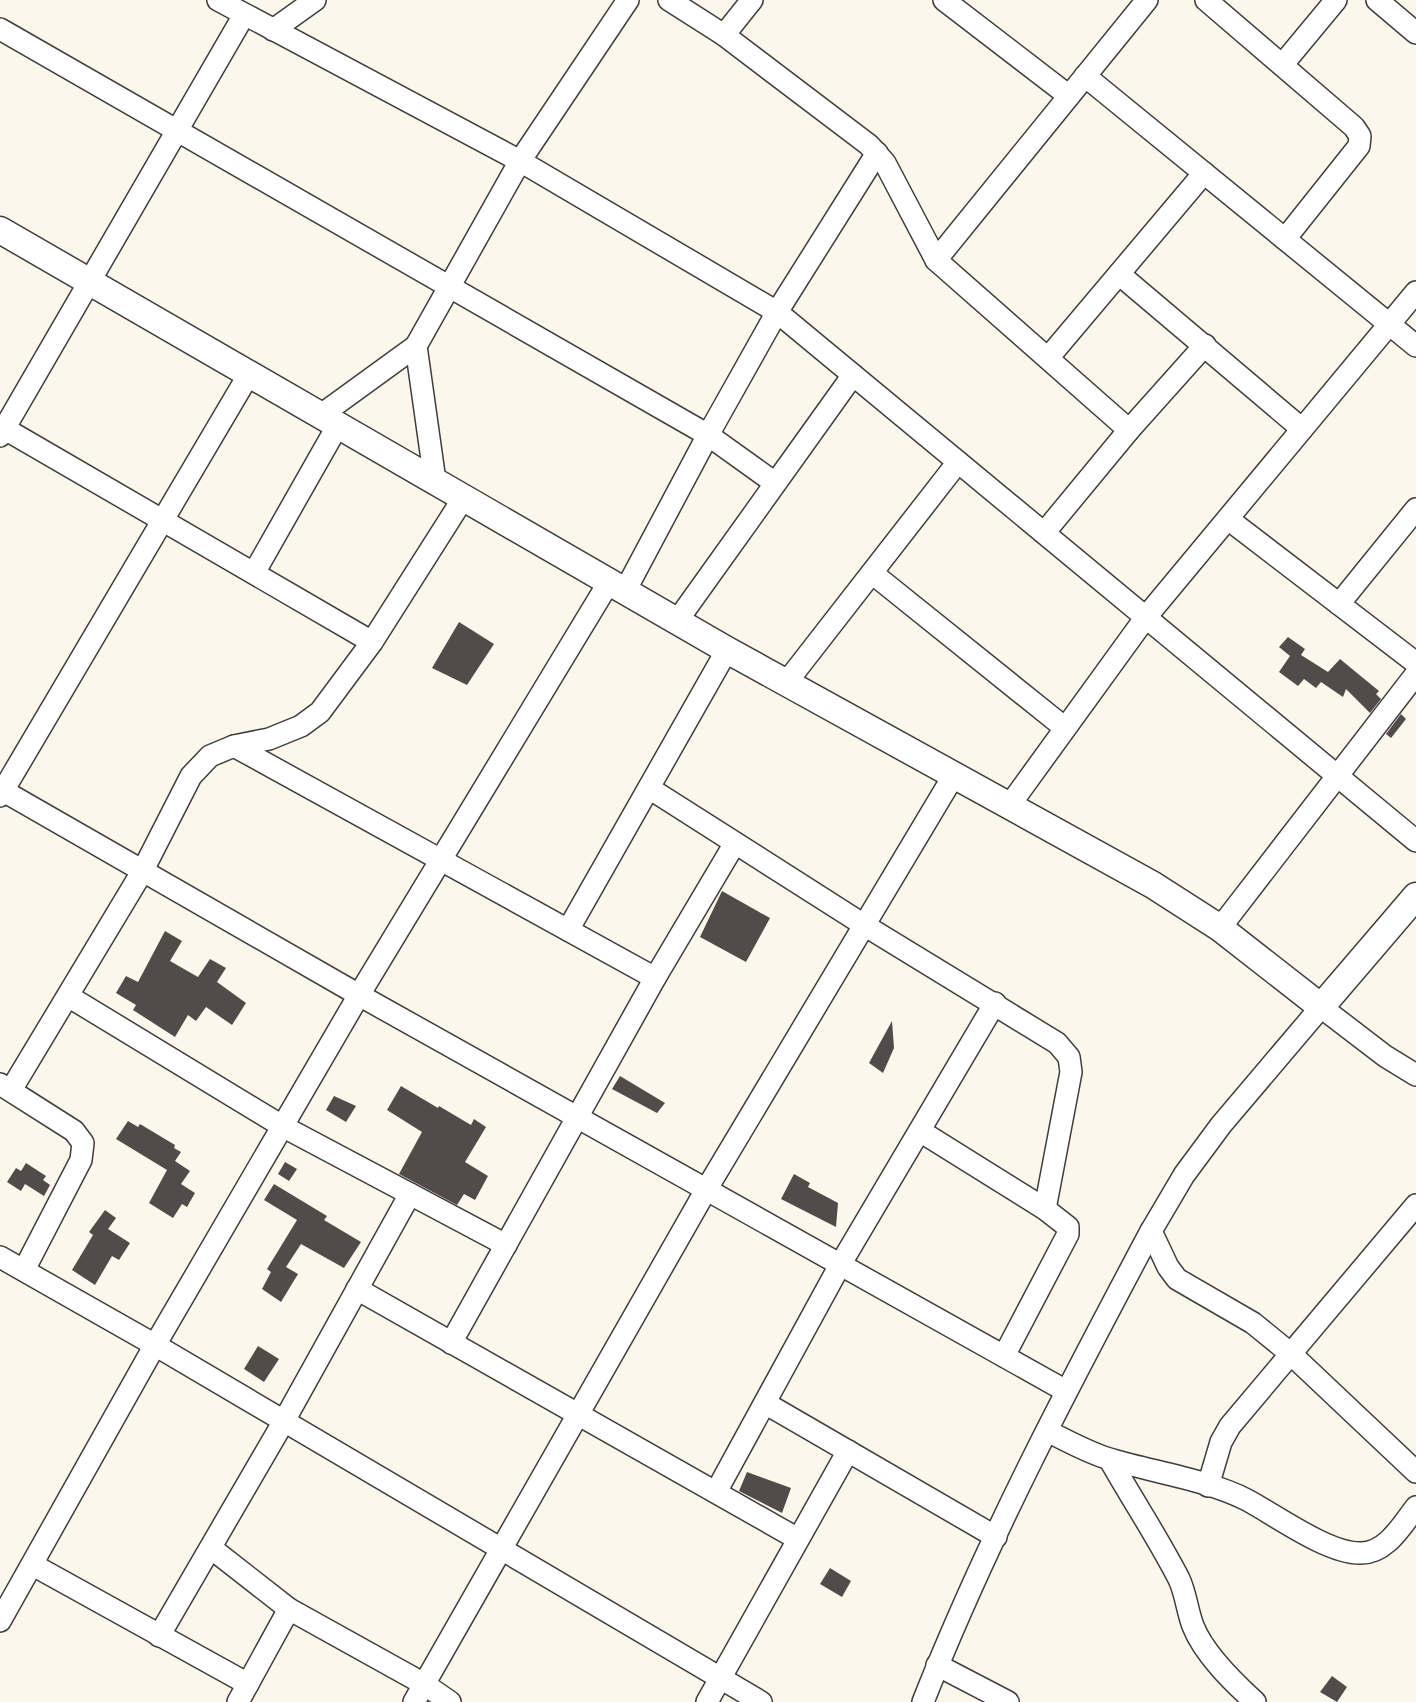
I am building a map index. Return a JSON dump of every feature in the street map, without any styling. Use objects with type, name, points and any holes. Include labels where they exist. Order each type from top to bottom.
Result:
[{"type":"street","points":[[218,0],[244,16],[520,160],[777,312],[1416,841]]},
{"type":"street","points":[[254,573],[330,420],[416,346],[520,160],[628,0]]},
{"type":"street","points":[[669,0],[724,34],[877,153],[885,163],[936,260],[1129,430]]},
{"type":"street","points":[[724,34],[752,0]]},
{"type":"street","points":[[944,0],[1069,96]]},
{"type":"street","points":[[936,260],[1147,0]]},
{"type":"street","points":[[1206,0],[1283,64],[1354,128],[1360,136],[1359,146],[1285,239]]},
{"type":"street","points":[[1283,64],[1336,0]]},
{"type":"street","points":[[1377,0],[1416,33]]},
{"type":"street","points":[[273,30],[305,3]]},
{"type":"street","points":[[244,16],[2,430],[372,642]]},
{"type":"street","points":[[0,29],[708,435],[775,483]]},
{"type":"street","points":[[1085,76],[1416,346]]},
{"type":"street","points":[[0,1621],[33,1565],[154,1345],[359,995],[441,860],[617,586],[708,435],[777,312],[877,153]]},
{"type":"street","points":[[1048,358],[1204,173]]},
{"type":"street","points":[[0,230],[727,650],[1153,884],[1220,928],[1385,1056],[1416,1075]]},
{"type":"street","points":[[1119,274],[1302,429]]},
{"type":"street","points":[[1009,806],[1146,617],[1416,292]]},
{"type":"street","points":[[1044,533],[1129,430],[1205,345]]},
{"type":"street","points":[[416,346],[435,481]]},
{"type":"street","points":[[250,374],[1,792],[1066,1391]]},
{"type":"street","points":[[677,621],[853,375]]},
{"type":"street","points":[[786,683],[958,462]]},
{"type":"street","points":[[24,1270],[81,1160],[83,1143],[74,1131],[5,1087],[68,996],[142,872],[191,776],[210,756],[234,746],[269,739],[301,726],[320,712],[372,642],[464,497]]},
{"type":"street","points":[[1339,604],[1409,532],[1416,509]]},
{"type":"street","points":[[1228,519],[1416,663]]},
{"type":"street","points":[[872,573],[1065,728]]},
{"type":"street","points":[[568,930],[727,650]]},
{"type":"street","points":[[1220,928],[1336,775],[1416,674]]},
{"type":"street","points":[[234,746],[654,978]]},
{"type":"street","points":[[419,1693],[500,1548],[706,1190],[954,775]]},
{"type":"street","points":[[649,788],[864,925],[995,1003],[1057,1043],[1069,1057],[1071,1072],[1046,1209]]},
{"type":"street","points":[[451,1343],[578,1118],[654,978],[735,843]]},
{"type":"street","points":[[923,1702],[937,1665],[1066,1391],[1151,1232],[1184,1176],[1221,1125],[1416,896]]},
{"type":"street","points":[[68,996],[282,1126],[506,1245]]},
{"type":"street","points":[[716,1492],[840,1264],[995,1003]]},
{"type":"street","points":[[920,1131],[1046,1209],[1068,1227],[1068,1234],[1004,1356]]},
{"type":"street","points":[[159,1636],[212,1548],[410,1194]]},
{"type":"street","points":[[1208,1486],[1221,1442],[1230,1426],[1416,1206]]},
{"type":"street","points":[[1151,1232],[1168,1267],[1177,1279],[1253,1323],[1291,1354],[1416,1472]]},
{"type":"street","points":[[0,1257],[284,1421],[761,1702]]},
{"type":"street","points":[[357,1289],[798,1539]]},
{"type":"street","points":[[765,1403],[996,1537]]},
{"type":"street","points":[[1047,1431],[1110,1460],[1230,1491],[1286,1524],[1341,1550],[1360,1553],[1377,1550],[1394,1536],[1416,1507]]},
{"type":"street","points":[[707,1702],[848,1451]]},
{"type":"street","points":[[1110,1460],[1179,1579],[1188,1603],[1193,1625],[1201,1640],[1230,1680],[1255,1702]]},
{"type":"street","points":[[212,1548],[289,1609],[419,1693],[450,1702]]},
{"type":"street","points":[[33,1565],[159,1636],[243,1693],[289,1609]]},
{"type":"street","points":[[937,1665],[1008,1702]]},
{"type":"building","points":[[459,622],[494,644],[467,685],[432,668]]},
{"type":"building","points":[[1288,637],[1305,649],[1301,655],[1328,672],[1340,659],[1379,691],[1376,694],[1381,699],[1370,713],[1346,689],[1343,697],[1321,682],[1316,688],[1304,679],[1298,686],[1279,672],[1290,656],[1279,647]]},
{"type":"building","points":[[1401,714],[1406,719],[1391,738],[1386,734]]},
{"type":"building","points":[[722,891],[770,918],[746,962],[700,937]]},
{"type":"building","points":[[165,931],[182,941],[170,961],[198,977],[210,959],[226,968],[217,982],[246,1003],[232,1025],[206,1007],[196,1021],[188,1015],[175,1037],[133,1010],[136,1005],[116,993],[126,976],[138,982]]},
{"type":"building","points":[[892,1021],[894,1048],[883,1073],[869,1063]]},
{"type":"building","points":[[620,1076],[665,1103],[657,1113],[612,1089]]},
{"type":"building","points":[[401,1086],[471,1125],[474,1119],[486,1127],[465,1162],[488,1176],[475,1200],[464,1194],[457,1205],[399,1174],[422,1132],[387,1110]]},
{"type":"building","points":[[334,1096],[356,1106],[346,1122],[326,1110]]},
{"type":"building","points":[[128,1121],[138,1127],[140,1124],[175,1145],[174,1148],[181,1152],[175,1161],[190,1171],[181,1184],[195,1193],[187,1207],[182,1204],[173,1218],[149,1203],[167,1170],[116,1139]]},
{"type":"building","points":[[285,1162],[297,1169],[289,1181],[278,1174]]},
{"type":"building","points":[[26,1163],[46,1176],[43,1180],[50,1185],[44,1196],[25,1184],[21,1191],[7,1182],[16,1168],[21,1171]]},
{"type":"building","points":[[794,1174],[810,1183],[808,1187],[838,1203],[836,1227],[781,1199]]},
{"type":"building","points":[[274,1184],[327,1216],[324,1220],[361,1242],[344,1268],[301,1244],[286,1267],[298,1274],[281,1302],[262,1289],[271,1272],[267,1269],[297,1220],[264,1200]]},
{"type":"building","points":[[105,1210],[116,1218],[108,1229],[130,1243],[119,1260],[112,1256],[95,1285],[72,1270],[93,1235],[89,1232]]},
{"type":"building","points":[[258,1346],[279,1359],[264,1382],[244,1369]]},
{"type":"building","points":[[747,1472],[791,1488],[782,1513],[739,1491]]},
{"type":"building","points":[[830,1568],[851,1581],[842,1597],[820,1584]]},
{"type":"building","points":[[1332,1676],[1347,1687],[1337,1702],[1320,1692]]}]
